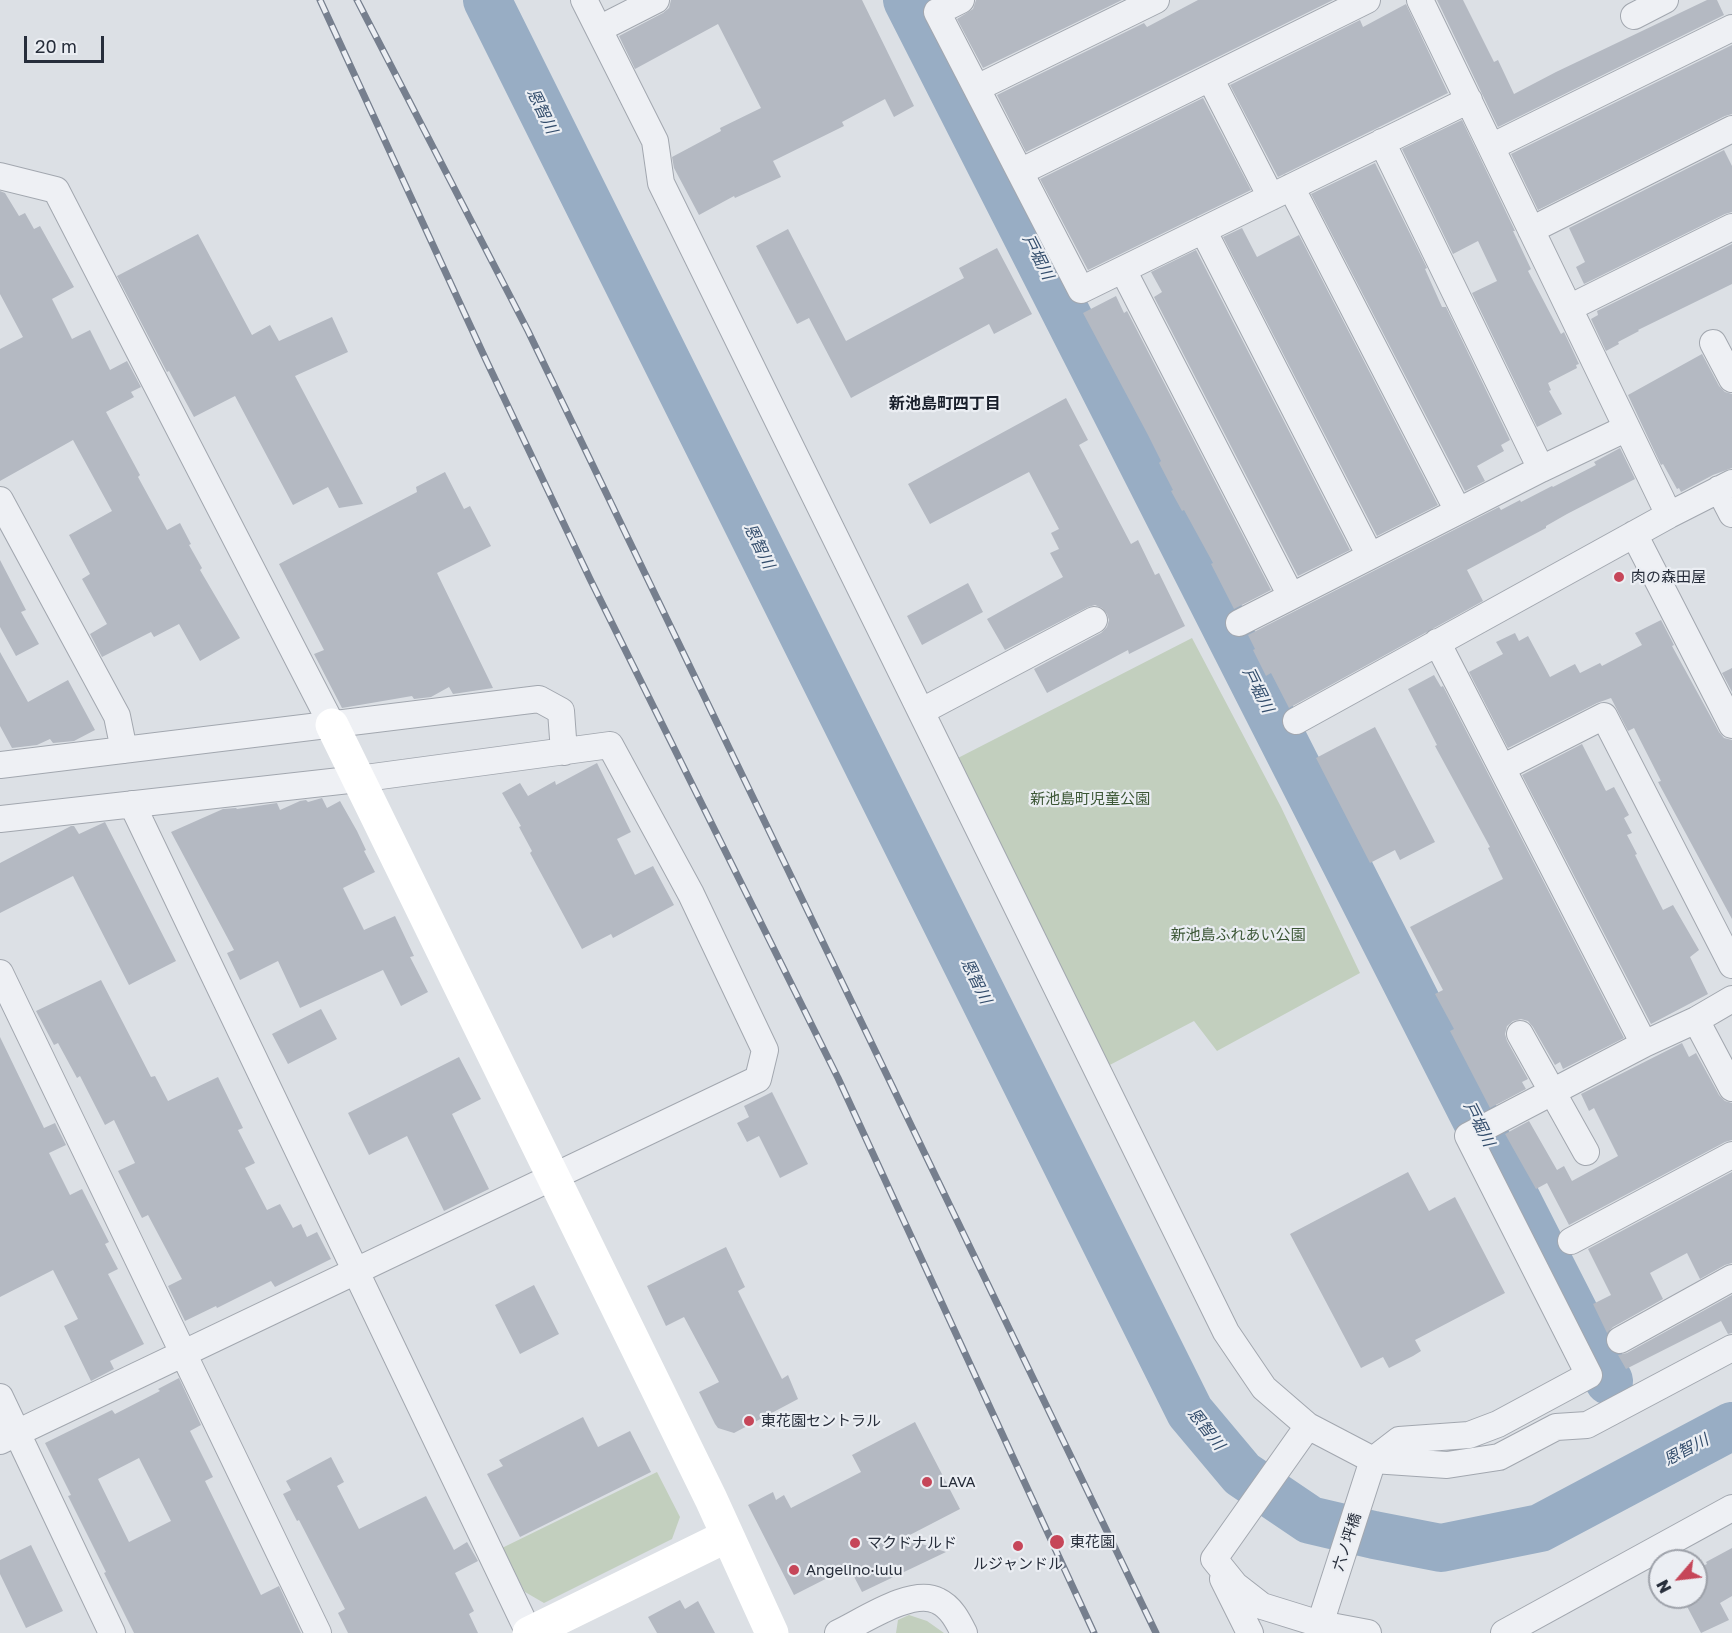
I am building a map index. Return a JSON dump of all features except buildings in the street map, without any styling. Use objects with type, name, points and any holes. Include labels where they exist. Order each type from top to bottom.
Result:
[{"type":"street","points":[[584,0],[655,141],[661,183],[1226,1332],[1264,1388],[1308,1426],[1373,1460],[1447,1465],[1498,1457],[1556,1427],[1587,1425],[1732,1348]]},
{"type":"street","points":[[598,29],[656,0]]},
{"type":"street","points":[[961,0],[937,12],[1081,290],[1468,100]]},
{"type":"street","points":[[977,88],[1156,0]]},
{"type":"street","points":[[1020,172],[1367,0]]},
{"type":"street","points":[[1419,0],[1669,515]]},
{"type":"street","points":[[1491,147],[1732,28]]},
{"type":"street","points":[[1210,78],[1281,192],[1458,511]]},
{"type":"street","points":[[1531,230],[1732,129]]},
{"type":"street","points":[[1382,142],[1542,469]]},
{"type":"street","points":[[0,176],[56,190],[332,725],[554,1178],[772,1633]]},
{"type":"street","points":[[1569,308],[1732,227]]},
{"type":"street","points":[[1203,230],[1370,556]]},
{"type":"street","points":[[1123,270],[1291,597]]},
{"type":"street","points":[[1713,343],[1732,379]]},
{"type":"street","points":[[1239,622],[1627,428]]},
{"type":"street","points":[[1296,721],[1634,534],[1726,486],[1732,514]]},
{"type":"street","points":[[0,500],[117,716],[124,750]]},
{"type":"street","points":[[1634,534],[1732,725]]},
{"type":"street","points":[[922,711],[1094,620]]},
{"type":"street","points":[[1437,642],[1644,1044]]},
{"type":"street","points":[[0,765],[539,699],[561,711],[564,752]]},
{"type":"street","points":[[1502,768],[1604,716],[1732,965]]},
{"type":"street","points":[[0,819],[358,779],[610,745],[691,894],[765,1050],[758,1079],[9,1437]]},
{"type":"street","points":[[132,804],[529,1633],[727,1536]]},
{"type":"street","points":[[0,973],[318,1633]]},
{"type":"street","points":[[1373,1460],[1399,1440],[1469,1435],[1498,1424],[1589,1375],[1468,1136],[1644,1044],[1696,1020],[1732,999]]},
{"type":"street","points":[[1696,1020],[1732,1088]]},
{"type":"street","points":[[1520,1034],[1586,1152]]},
{"type":"street","points":[[1571,1241],[1732,1155]]},
{"type":"street","points":[[1620,1340],[1732,1278]]},
{"type":"street","points":[[0,1397],[9,1437],[112,1633]]},
{"type":"street","points":[[1214,1559],[1308,1426]]},
{"type":"street","name":"六ノ坪橋","points":[[1320,1624],[1373,1460]]},
{"type":"street","points":[[1504,1633],[1732,1508]]},
{"type":"street","points":[[1214,1559],[1235,1585],[1262,1606],[1320,1624],[1368,1633]]},
{"type":"street","points":[[1214,1559],[1231,1599],[1250,1633]]},
{"type":"street","points":[[838,1633],[898,1603],[918,1597],[937,1600],[956,1617],[964,1633]]},
{"type":"green space","points":[[1192,638],[1281,807],[1360,973],[1217,1051],[1194,1021],[1104,1068],[954,760]]},
{"type":"green space","points":[[657,1472],[680,1517],[672,1539],[544,1603],[525,1592],[502,1548]]},
{"type":"green space","points":[[909,1615],[927,1621],[944,1633],[896,1633],[898,1620]]},
{"type":"waterway","name":"恩智川","points":[[487,0],[1190,1412],[1242,1474],[1310,1520],[1441,1548],[1540,1528],[1732,1426]]},
{"type":"waterway","name":"戸堀川","points":[[907,0],[1609,1381]]},
{"type":"railway","points":[[320,0],[590,579],[838,1078],[1094,1633]]},
{"type":"railway","points":[[357,0],[528,331],[1156,1633]]},
{"type":"place","name":"肉の森田屋","points":[[1619,577]]},
{"type":"place","name":"東花園セントラル","points":[[749,1421]]},
{"type":"place","name":"LAVA","points":[[927,1482]]},
{"type":"place","name":"東花園","points":[[1057,1542]]},
{"type":"place","name":"マクドナルド","points":[[855,1543]]},
{"type":"place","name":"ルジャンドル","points":[[1018,1546]]},
{"type":"place","name":"Angelino·lulu","points":[[794,1570]]},
{"type":"district","name":"新池島町四丁目","points":[[945,404]]},
{"type":"park label","name":"新池島町児童公園","points":[[1090,799]]},
{"type":"park label","name":"新池島ふれあい公園","points":[[1238,935]]}]
